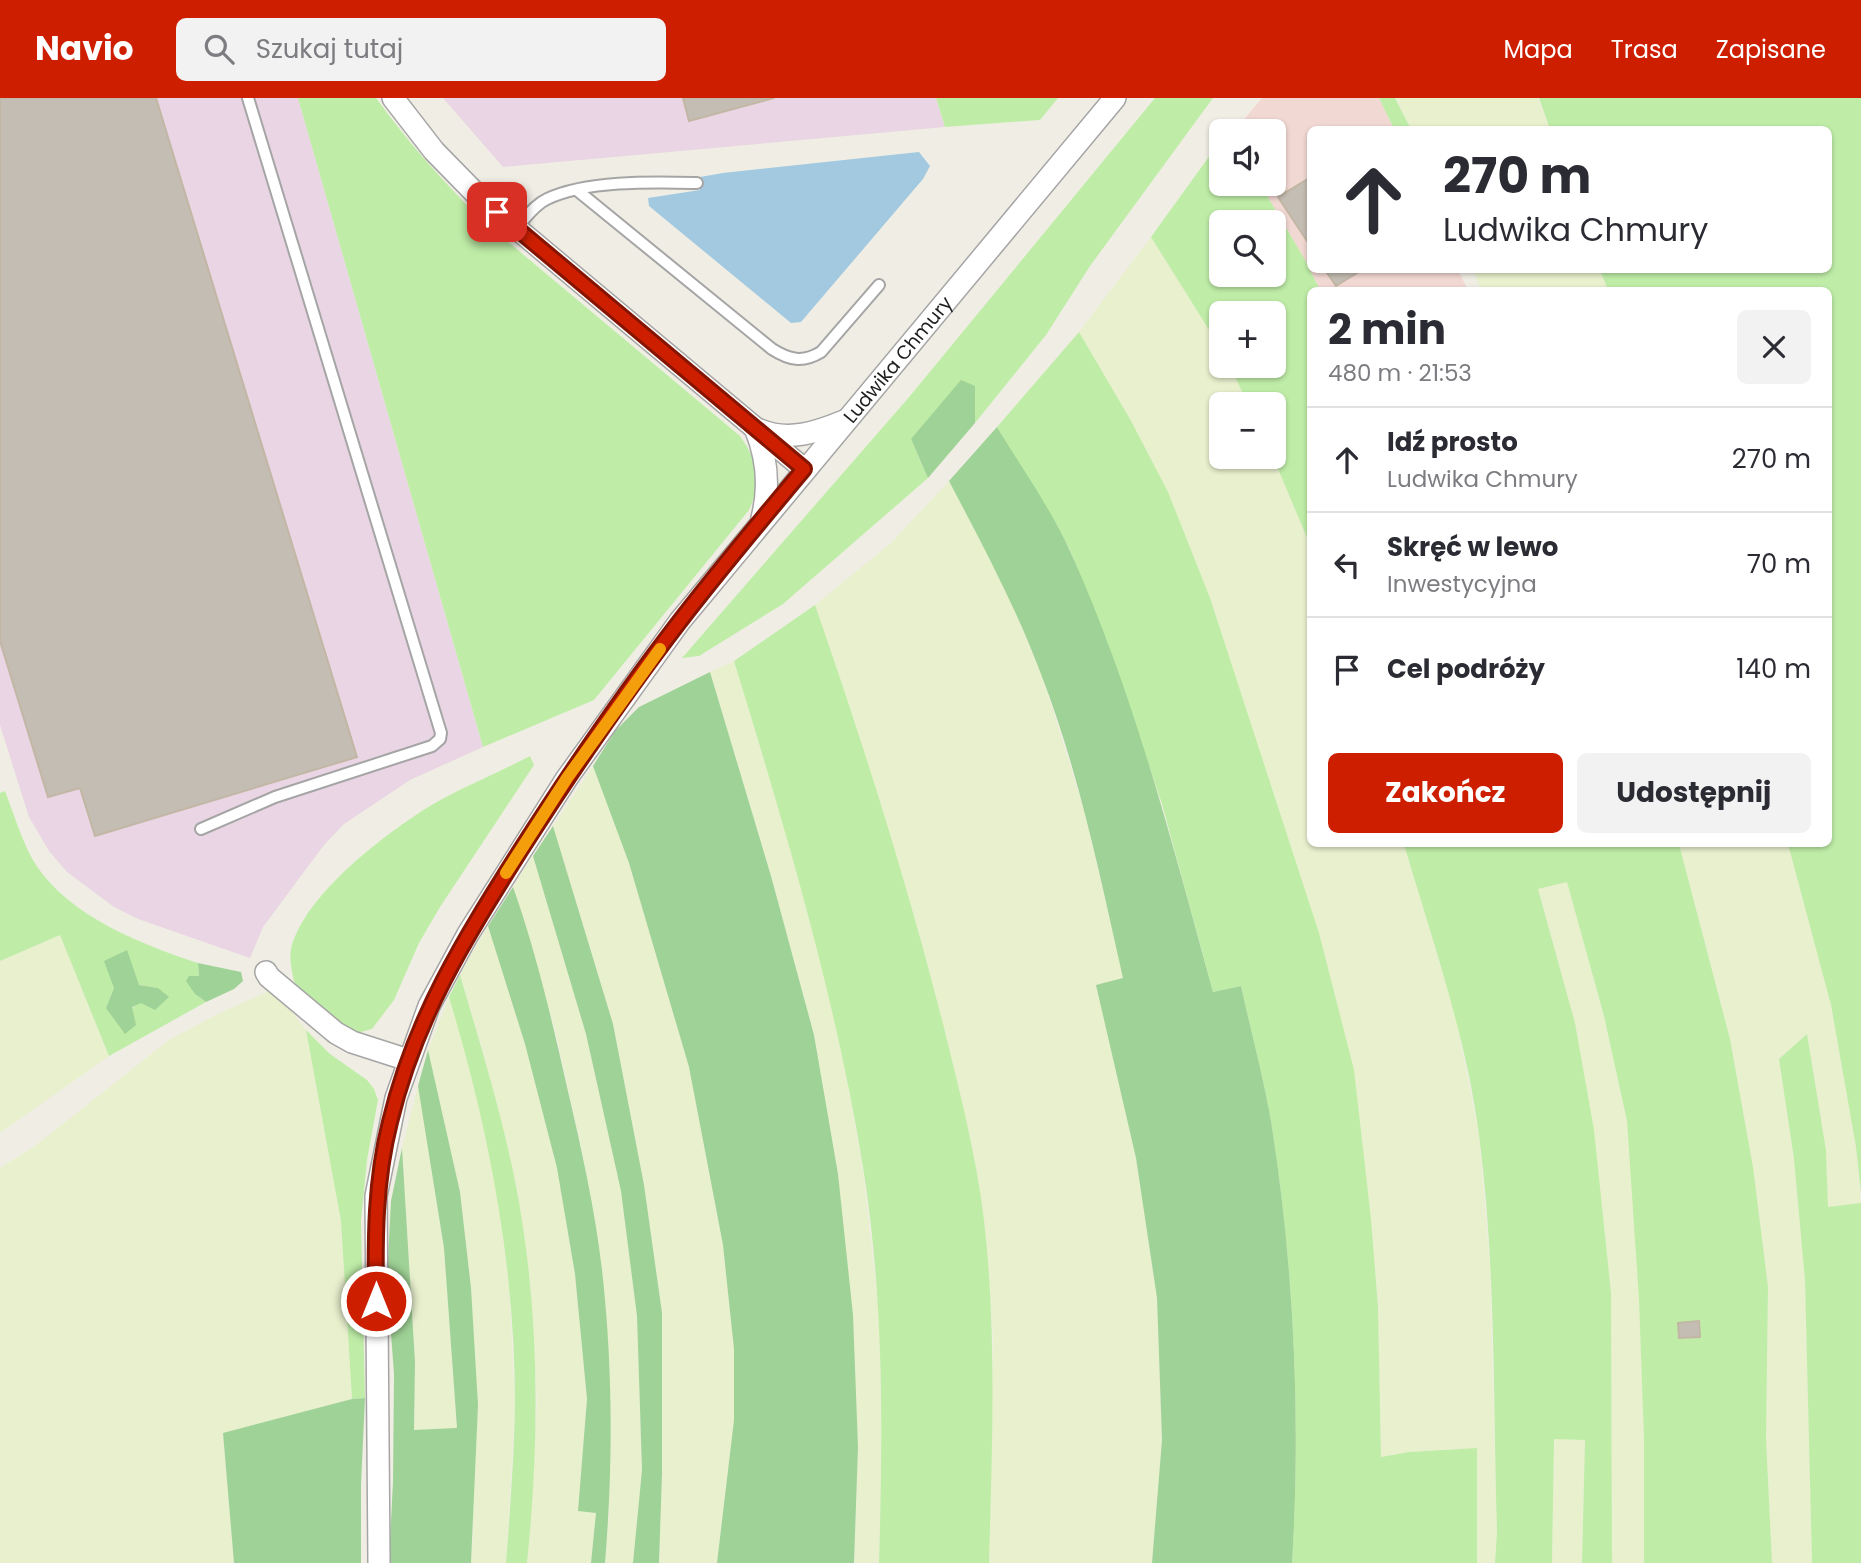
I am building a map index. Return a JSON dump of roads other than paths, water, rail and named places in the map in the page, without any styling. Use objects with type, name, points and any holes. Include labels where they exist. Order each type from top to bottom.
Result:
[{"type":"street","points":[[393,98],[434,151],[478,196],[804,469]]},
{"type":"street","name":"Ludwika Chmury","points":[[379,1563],[376,1196],[389,1124],[408,1060],[429,1006],[468,934],[567,778],[680,621],[1115,98]]},
{"type":"street","points":[[755,428],[776,435],[790,436],[820,430],[844,421]]},
{"type":"street","points":[[755,428],[766,467],[766,502],[762,520]]},
{"type":"street","points":[[266,972],[335,1033],[365,1048],[408,1060]]},
{"type":"lane","points":[[201,829],[275,797],[432,746],[441,733],[248,98]]},
{"type":"lane","points":[[516,228],[547,199],[578,191],[632,182],[697,183]]},
{"type":"lane","points":[[578,191],[772,349],[791,359],[809,358],[821,352],[879,285]]},
{"type":"water","points":[[919,152],[930,166],[923,179],[801,322],[791,323],[649,206],[648,198],[700,190],[700,177]]}]
